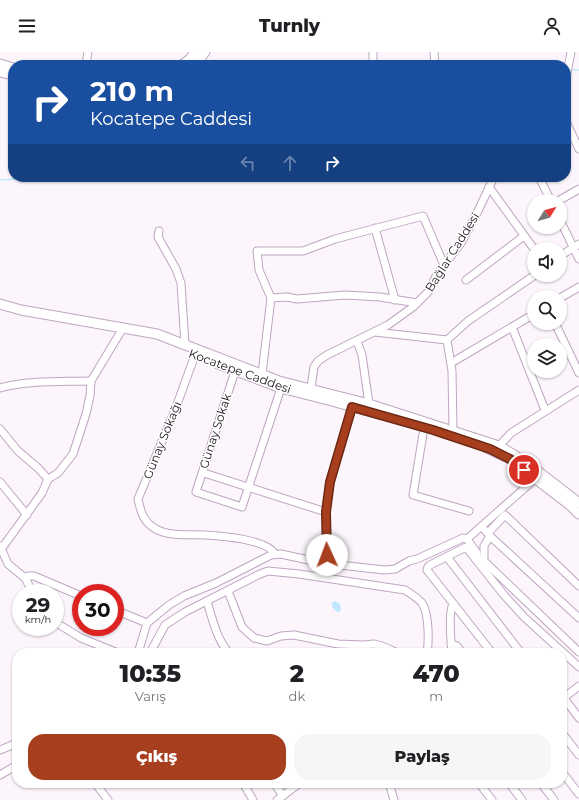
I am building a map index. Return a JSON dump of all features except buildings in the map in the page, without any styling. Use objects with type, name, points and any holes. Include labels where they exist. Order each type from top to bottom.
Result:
[{"type":"main road","points":[[189,60],[195,52]]},
{"type":"main road","points":[[199,60],[205,52]]},
{"type":"main road","name":"Kocatepe Caddesi","points":[[0,304],[21,310],[157,334],[352,407],[424,428],[499,453],[537,475],[579,503]]},
{"type":"main road","name":"Kocatepe Caddesi","points":[[139,331],[154,339],[281,388],[311,392],[369,404],[499,446],[518,456],[579,514]]},
{"type":"street","points":[[571,132],[579,149]]},
{"type":"street","name":"Bağlar Caddesi","points":[[311,392],[314,367],[327,354],[358,341],[388,325],[417,303],[429,291],[437,274],[461,242],[492,182]]},
{"type":"street","points":[[542,182],[548,194]]},
{"type":"street","points":[[489,187],[529,242]]},
{"type":"street","points":[[567,196],[579,189]]},
{"type":"street","points":[[262,374],[270,298],[259,270],[257,250],[303,251],[335,239],[424,216],[444,265]]},
{"type":"street","points":[[375,228],[395,300]]},
{"type":"street","points":[[159,231],[158,237],[176,269],[181,283],[185,345]]},
{"type":"street","points":[[567,231],[576,245],[579,259]]},
{"type":"street","points":[[466,280],[524,236]]},
{"type":"street","points":[[567,251],[576,245]]},
{"type":"street","points":[[375,332],[446,340],[468,321],[527,280]]},
{"type":"street","points":[[567,294],[579,287]]},
{"type":"street","points":[[270,298],[287,297],[297,299],[345,295],[380,297],[417,303]]},
{"type":"street","points":[[451,363],[527,318]]},
{"type":"street","points":[[512,327],[545,410]]},
{"type":"street","points":[[28,584],[25,578],[8,564],[1,547],[42,493],[48,479],[58,473],[73,454],[86,414],[90,396],[91,380],[123,328]]},
{"type":"street","points":[[558,330],[579,373]]},
{"type":"street","points":[[446,340],[452,371],[453,430]]},
{"type":"street","points":[[358,341],[362,355],[369,404]]},
{"type":"street","name":"Günay Sokağı","points":[[195,355],[175,410],[138,499],[141,512],[148,524],[158,531],[247,540],[265,545],[272,550],[274,554]]},
{"type":"street","name":"Günay Sokak","points":[[235,370],[196,492],[242,507],[248,488]]},
{"type":"street","points":[[0,388],[51,381],[91,380]]},
{"type":"street","points":[[248,488],[281,388]]},
{"type":"street","points":[[499,446],[511,433],[545,410],[579,390]]},
{"type":"street","points":[[322,563],[327,555],[326,512],[330,482],[352,407]]},
{"type":"street","points":[[424,428],[412,495],[470,511]]},
{"type":"street","points":[[0,429],[18,451],[38,468],[48,479]]},
{"type":"street","points":[[202,471],[204,474],[326,512]]},
{"type":"street","points":[[479,560],[484,558],[484,546],[487,532],[537,475]]},
{"type":"street","points":[[0,482],[26,515]]},
{"type":"street","points":[[140,648],[147,623],[169,604],[216,583],[271,555],[282,554],[322,563],[384,570],[395,568],[418,559],[457,540],[463,538],[467,539],[487,532],[505,515],[579,586]]},
{"type":"street","points":[[487,532],[579,618]]},
{"type":"street","points":[[467,539],[477,553],[479,560],[504,595],[555,648]]},
{"type":"street","points":[[488,648],[428,570],[428,567],[466,547],[577,649],[567,655]]},
{"type":"street","points":[[447,557],[517,648]]},
{"type":"street","points":[[153,648],[165,625],[185,612],[260,574],[268,572],[299,574],[405,590],[422,603],[427,625],[427,648]]},
{"type":"street","points":[[25,578],[28,576],[34,576],[72,592]]},
{"type":"street","points":[[228,591],[242,627],[254,638],[267,641],[281,636],[294,635],[338,644],[374,644],[388,648]]},
{"type":"street","points":[[207,602],[217,636],[225,648]]},
{"type":"street","points":[[452,648],[450,608],[453,604]]},
{"type":"street","points":[[124,614],[147,623]]},
{"type":"street","points":[[64,628],[81,638],[106,648]]},
{"type":"street","points":[[452,644],[458,648]]},
{"type":"street","points":[[567,659],[579,667]]},
{"type":"street","points":[[567,696],[579,686]]},
{"type":"street","points":[[567,704],[579,718]]},
{"type":"street","points":[[567,739],[579,755]]},
{"type":"street","points":[[0,750],[12,745]]},
{"type":"street","points":[[0,775],[12,768]]},
{"type":"street","points":[[567,778],[579,794]]},
{"type":"street","points":[[99,788],[108,800]]},
{"type":"street","points":[[246,788],[252,800]]},
{"type":"street","points":[[276,788],[280,798],[293,788]]},
{"type":"street","points":[[390,788],[394,800]]},
{"type":"street","points":[[483,788],[492,800]]},
{"type":"street","points":[[513,788],[522,800]]},
{"type":"street","points":[[545,788],[554,800]]},
{"type":"water","points":[[335,601],[340,604],[341,610],[339,612],[332,607],[332,603]]},
{"type":"waterway","points":[[571,70],[579,70]]},
{"type":"waterway","points":[[0,180],[8,179]]},
{"type":"route","points":[[327,555],[326,512],[330,482],[352,407],[394,418],[490,449],[510,459],[524,470]]}]
